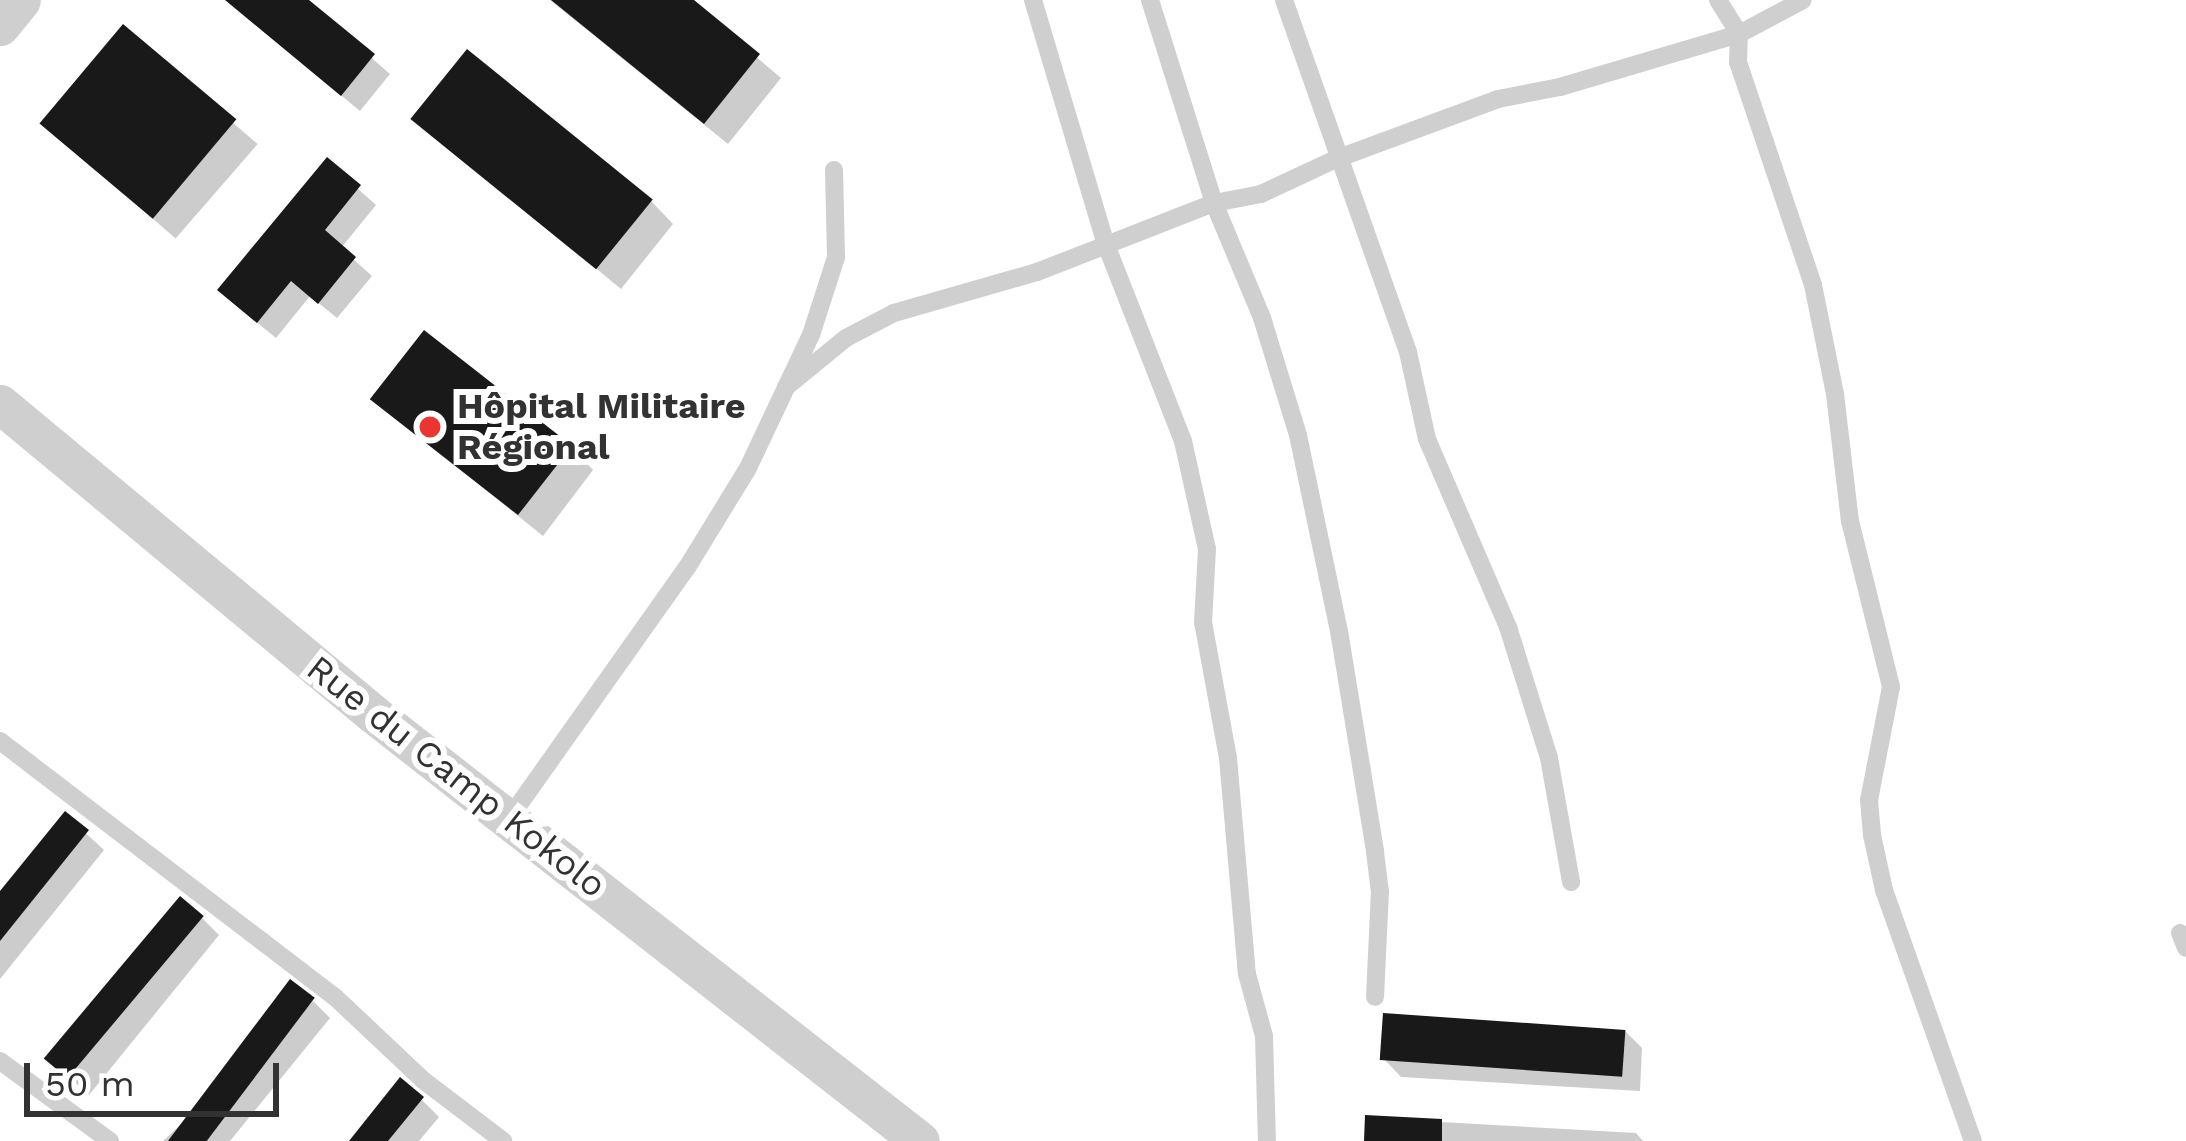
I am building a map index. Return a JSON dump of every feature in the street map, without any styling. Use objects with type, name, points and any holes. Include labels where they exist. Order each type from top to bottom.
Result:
[{"type":"street","points":[[0,26],[21,0]]},
{"type":"street","name":"Rue du Camp Kokolo","points":[[0,404],[508,820],[920,1141]]},
{"type":"lane","points":[[1034,0],[1105,242],[1183,441],[1208,549],[1203,622],[1228,758],[1247,974],[1264,1036],[1267,1141]]},
{"type":"lane","points":[[1150,0],[1214,203],[1262,319],[1298,435],[1339,631],[1380,891],[1375,998]]},
{"type":"lane","points":[[1284,0],[1336,159],[1408,352],[1426,439],[1508,627],[1550,758],[1571,882]]},
{"type":"lane","points":[[1718,0],[1739,34],[1738,62],[1813,285],[1838,415],[1850,521],[1892,687],[1869,800],[1872,835],[1885,890],[1973,1141]]},
{"type":"lane","points":[[786,387],[846,338],[894,313],[1037,272],[1214,203],[1261,194],[1336,159],[1498,99],[1560,87],[1739,34],[1803,0]]},
{"type":"lane","points":[[508,820],[688,566],[748,467],[811,335],[836,256],[834,170]]},
{"type":"lane","points":[[0,741],[335,997],[423,1080],[503,1141]]},
{"type":"lane","points":[[0,1061],[110,1141]]},
{"type":"building","points":[[225,0],[309,0],[375,54],[341,96]]},
{"type":"building","points":[[551,0],[694,0],[760,54],[704,124]]},
{"type":"building","points":[[123,24],[236,119],[153,219],[39,124]]},
{"type":"building","points":[[467,49],[653,199],[596,269],[410,119]]},
{"type":"building","points":[[327,157],[361,185],[325,230],[356,257],[318,304],[291,281],[257,323],[217,290]]},
{"type":"building","points":[[424,330],[572,446],[518,515],[370,399]]},
{"type":"building","points":[[65,811],[89,830],[0,941],[0,891]]},
{"type":"building","points":[[180,896],[204,916],[67,1078],[44,1058]]},
{"type":"building","points":[[290,979],[315,998],[207,1141],[168,1141]]},
{"type":"building","points":[[1383,1013],[1625,1030],[1622,1077],[1380,1060]]},
{"type":"building","points":[[400,1077],[424,1097],[388,1141],[349,1141]]},
{"type":"building","points":[[1365,1115],[1442,1119],[1442,1141],[1364,1141]]},
{"type":"place","name":"Hôpital Militaire Régional","points":[[430,427]]}]
